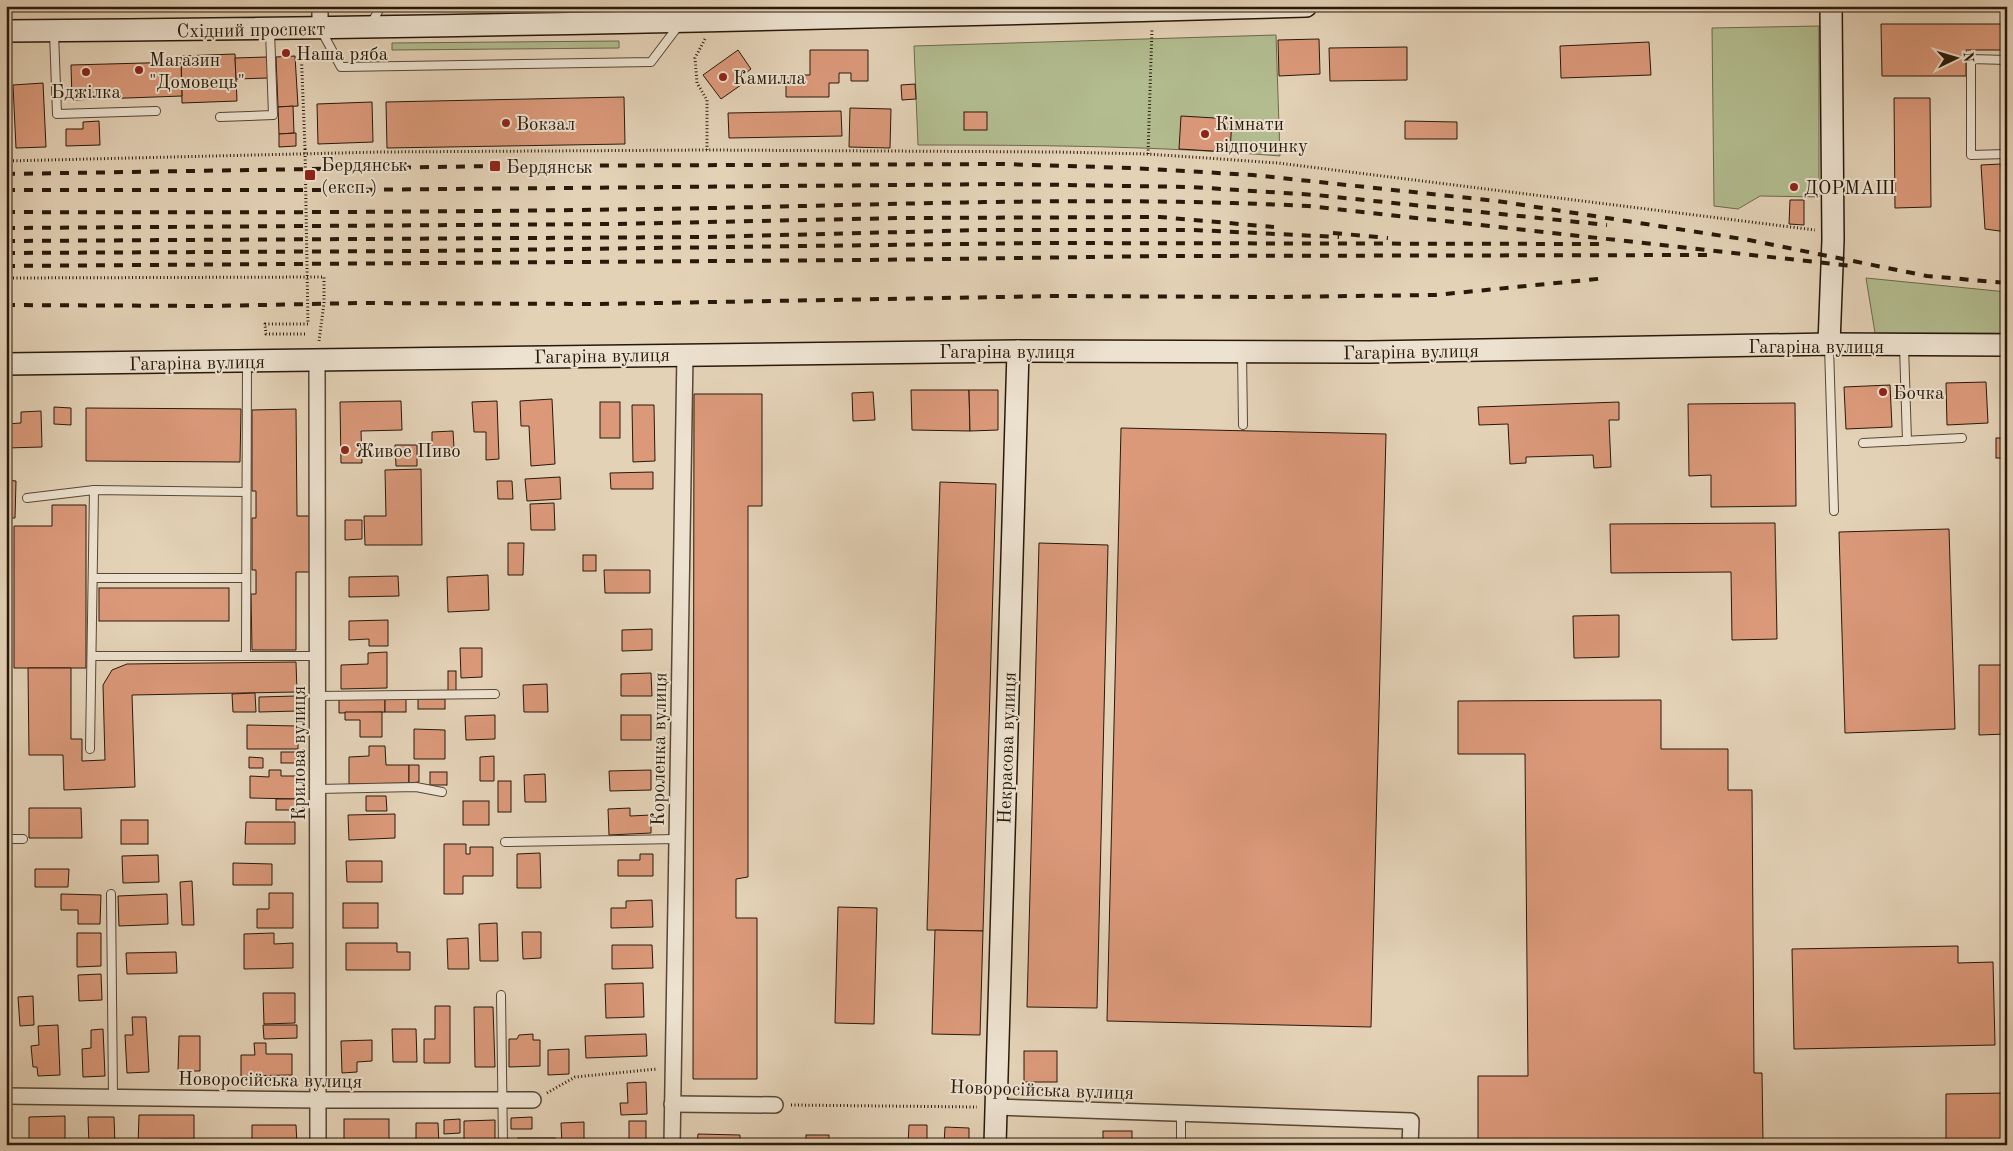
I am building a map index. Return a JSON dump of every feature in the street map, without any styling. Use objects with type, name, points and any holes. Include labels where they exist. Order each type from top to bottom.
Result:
[{"type":"street","points":[[320,6],[320,28]]},
{"type":"street","name":"Східний проспект","points":[[6,31],[369,27],[641,14],[682,14],[704,21],[768,16],[1306,6]]},
{"type":"street","points":[[1829,344],[1833,232],[1831,6]]},
{"type":"street","name":"Гагаріна вулиця","points":[[6,364],[685,354],[1018,351],[1388,352],[1829,344],[1904,346],[2007,345]]},
{"type":"street","name":"Некрасова вулиця","points":[[995,1145],[1018,351]]},
{"type":"street","name":"Короленка вулиця","points":[[672,1145],[685,354]]},
{"type":"street","name":"Крилова вулиця","points":[[317,360],[318,1145]]},
{"type":"street","name":"Новоросійська вулиця","points":[[6,1096],[319,1100],[534,1100]]},
{"type":"street","points":[[672,1104],[775,1105]]},
{"type":"street","name":"Новоросійська вулиця","points":[[996,1108],[1410,1121],[1410,1145]]},
{"type":"lane","points":[[369,27],[382,6]]},
{"type":"lane","points":[[320,28],[341,67],[651,62],[682,14]]},
{"type":"lane","points":[[220,117],[273,115],[270,29]]},
{"type":"lane","points":[[54,31],[56,114],[156,111]]},
{"type":"lane","points":[[2007,60],[1971,59],[1971,155],[2007,154]]},
{"type":"lane","points":[[1829,344],[1834,511]]},
{"type":"lane","points":[[1904,346],[1907,441]]},
{"type":"lane","points":[[1242,352],[1243,425]]},
{"type":"lane","points":[[246,656],[247,361]]},
{"type":"lane","points":[[1864,443],[1962,438]]},
{"type":"lane","points":[[27,498],[94,490],[246,492]]},
{"type":"lane","points":[[90,749],[94,490]]},
{"type":"lane","points":[[93,578],[246,578]]},
{"type":"lane","points":[[92,656],[318,656]]},
{"type":"lane","points":[[318,696],[495,694]]},
{"type":"lane","points":[[318,789],[416,787],[442,792]]},
{"type":"lane","points":[[6,839],[23,838]]},
{"type":"lane","points":[[505,842],[677,839]]},
{"type":"lane","points":[[111,894],[113,1097]]},
{"type":"lane","points":[[501,995],[503,1145]]},
{"type":"lane","points":[[1180,1113],[1180,1145]]},
{"type":"path","points":[[1148,154],[1153,10]]},
{"type":"path","points":[[704,21],[705,41],[695,58],[697,83],[707,100],[707,150]]},
{"type":"path","points":[[302,85],[308,324],[265,324],[266,334],[305,334]]},
{"type":"path","points":[[6,161],[380,152],[707,150],[1148,154],[1278,163],[1833,232]]},
{"type":"path","points":[[6,278],[324,277],[324,303],[317,360]]},
{"type":"path","points":[[534,1100],[575,1077],[673,1067]]},
{"type":"path","name":"Новоросійська вулиця","points":[[775,1105],[996,1108]]},
{"type":"green space","points":[[1819,26],[1819,197],[1760,196],[1738,209],[1714,206],[1712,28]]},
{"type":"green space","points":[[1276,35],[1280,156],[1145,148],[918,145],[914,46]]},
{"type":"green space","points":[[619,41],[619,48],[392,50],[392,43]]},
{"type":"green space","points":[[1866,278],[2007,292],[2007,333],[1875,333]]},
{"type":"building","points":[[1881,24],[2007,24],[2007,50],[1966,50],[1966,76],[1882,76]]},
{"type":"building","points":[[1319,39],[1320,74],[1279,76],[1278,40]]},
{"type":"building","points":[[1649,42],[1651,75],[1561,78],[1560,46]]},
{"type":"building","points":[[1407,47],[1407,80],[1330,81],[1329,48]]},
{"type":"building","name":"Камилла","points":[[738,50],[751,69],[737,80],[741,85],[721,99],[703,75]]},
{"type":"building","points":[[810,50],[868,50],[868,81],[851,81],[851,73],[839,73],[839,83],[829,83],[829,97],[786,97],[786,75],[810,75]]},
{"type":"building","points":[[235,54],[237,101],[182,103],[181,56]]},
{"type":"building","points":[[295,56],[298,106],[278,107],[276,57]]},
{"type":"building","points":[[267,57],[268,78],[236,79],[235,58]]},
{"type":"building","points":[[181,62],[182,96],[72,100],[71,65]]},
{"type":"building","points":[[43,83],[46,147],[16,148],[13,85]]},
{"type":"building","points":[[915,84],[916,99],[902,100],[901,85]]},
{"type":"building","name":"Вокзал","points":[[624,97],[625,144],[387,148],[386,102]]},
{"type":"building","points":[[1894,98],[1930,98],[1931,207],[1895,208]]},
{"type":"building","points":[[372,102],[373,142],[318,144],[317,104]]},
{"type":"building","points":[[293,106],[294,133],[279,134],[278,107]]},
{"type":"building","points":[[850,108],[891,109],[890,148],[849,147]]},
{"type":"building","points":[[841,111],[842,136],[729,138],[728,113]]},
{"type":"building","points":[[964,112],[987,112],[987,130],[964,130]]},
{"type":"building","name":"Кімнати відпочинку","points":[[1181,116],[1232,119],[1230,152],[1179,149]]},
{"type":"building","points":[[99,121],[100,145],[66,146],[66,129],[83,129],[83,122]]},
{"type":"building","points":[[1405,121],[1457,122],[1457,139],[1405,139]]},
{"type":"building","points":[[296,133],[296,146],[279,147],[279,134]]},
{"type":"building","points":[[2001,164],[2004,207],[2007,207],[2007,232],[1985,229],[1981,165]]},
{"type":"building","points":[[1790,200],[1804,200],[1804,225],[1789,224]]},
{"type":"building","points":[[1986,382],[1988,423],[1947,425],[1946,383]]},
{"type":"building","points":[[1890,385],[1892,427],[1846,429],[1844,387]]},
{"type":"building","points":[[911,390],[969,390],[970,431],[912,430]]},
{"type":"building","points":[[969,390],[998,390],[998,430],[970,431]]},
{"type":"building","points":[[873,392],[875,420],[853,421],[852,393]]},
{"type":"building","points":[[694,394],[762,394],[762,506],[748,506],[748,877],[736,879],[736,918],[757,918],[757,1079],[693,1079]]},
{"type":"building","points":[[552,399],[555,464],[531,466],[529,426],[521,426],[520,401]]},
{"type":"building","points":[[401,401],[402,430],[361,431],[362,463],[341,463],[340,402]]},
{"type":"building","points":[[497,401],[499,459],[486,460],[486,432],[474,432],[472,402]]},
{"type":"building","points":[[600,402],[620,402],[620,438],[600,438]]},
{"type":"building","points":[[1619,402],[1619,420],[1609,420],[1611,467],[1594,468],[1593,455],[1526,457],[1526,463],[1510,464],[1508,424],[1479,425],[1478,407]]},
{"type":"building","points":[[1795,403],[1796,506],[1711,507],[1711,475],[1689,476],[1688,404]]},
{"type":"building","points":[[632,405],[654,405],[655,461],[633,462]]},
{"type":"building","points":[[54,407],[71,408],[71,425],[54,424]]},
{"type":"building","points":[[86,408],[241,409],[240,462],[86,461]]},
{"type":"building","points":[[296,409],[297,516],[310,516],[310,572],[296,572],[296,650],[252,650],[251,594],[256,594],[256,570],[252,570],[252,518],[256,518],[256,491],[252,491],[252,410]]},
{"type":"building","points":[[41,411],[42,447],[6,448],[6,424],[21,423],[21,412]]},
{"type":"building","points":[[1121,428],[1386,434],[1371,1027],[1107,1021]]},
{"type":"building","points":[[453,431],[454,448],[432,449],[432,432]]},
{"type":"building","points":[[1996,438],[2007,438],[2007,458],[1996,458]]},
{"type":"building","points":[[395,445],[417,445],[417,466],[396,466]]},
{"type":"building","points":[[421,469],[422,545],[365,545],[364,516],[386,516],[385,470]]},
{"type":"building","points":[[653,472],[653,489],[611,489],[610,473]]},
{"type":"building","points":[[560,477],[561,499],[527,501],[525,479]]},
{"type":"building","points":[[6,480],[16,481],[15,518],[6,518]]},
{"type":"building","points":[[497,481],[512,481],[513,499],[498,499]]},
{"type":"building","points":[[940,482],[996,484],[983,931],[927,930]]},
{"type":"building","points":[[554,503],[555,530],[531,530],[530,504]]},
{"type":"building","points":[[52,505],[86,505],[86,668],[14,668],[14,526],[52,526]]},
{"type":"building","points":[[345,520],[362,520],[362,539],[345,540]]},
{"type":"building","points":[[1775,523],[1777,639],[1732,640],[1731,572],[1611,573],[1610,524]]},
{"type":"building","points":[[1949,529],[1955,729],[1845,733],[1839,532]]},
{"type":"building","points":[[508,543],[524,543],[523,575],[508,575]]},
{"type":"building","points":[[1039,543],[1108,545],[1097,1008],[1027,1007]]},
{"type":"building","points":[[583,555],[596,555],[596,571],[583,571]]},
{"type":"building","points":[[604,570],[650,570],[650,593],[605,593]]},
{"type":"building","points":[[488,575],[489,610],[448,612],[447,577]]},
{"type":"building","points":[[398,576],[399,596],[349,597],[349,577]]},
{"type":"building","points":[[99,588],[229,588],[229,621],[99,621]]},
{"type":"building","points":[[1619,615],[1619,657],[1574,658],[1573,616]]},
{"type":"building","points":[[388,620],[388,646],[369,646],[369,639],[349,640],[349,621]]},
{"type":"building","points":[[652,629],[652,650],[622,651],[622,630]]},
{"type":"building","points":[[460,648],[482,648],[482,677],[461,678]]},
{"type":"building","points":[[387,652],[387,688],[341,689],[341,665],[368,664],[368,653]]},
{"type":"building","points":[[296,662],[297,692],[132,695],[135,787],[64,790],[63,755],[29,755],[28,668],[71,668],[71,739],[82,739],[82,761],[105,760],[103,685],[112,670],[127,664]]},
{"type":"building","points":[[1979,665],[2007,665],[2007,734],[1979,735]]},
{"type":"building","points":[[448,671],[456,671],[456,691],[448,691]]},
{"type":"building","points":[[651,673],[652,696],[621,696],[621,674]]},
{"type":"building","points":[[547,684],[548,712],[524,712],[523,685]]},
{"type":"building","points":[[255,693],[256,712],[233,712],[232,694]]},
{"type":"building","points":[[297,696],[298,711],[259,712],[259,697]]},
{"type":"building","points":[[339,699],[385,699],[385,712],[339,713]]},
{"type":"building","points":[[385,699],[406,699],[406,712],[385,712]]},
{"type":"building","points":[[418,699],[445,699],[445,709],[418,709]]},
{"type":"building","points":[[1661,700],[1661,749],[1728,749],[1728,790],[1752,790],[1754,1073],[1762,1073],[1763,1142],[1478,1144],[1478,1076],[1528,1076],[1525,754],[1458,754],[1458,701]]},
{"type":"building","points":[[345,712],[382,712],[382,737],[360,737],[360,720],[345,720]]},
{"type":"building","points":[[495,715],[495,739],[466,740],[465,716]]},
{"type":"building","points":[[621,715],[651,715],[651,740],[621,740]]},
{"type":"building","points":[[247,725],[298,726],[298,749],[247,749]]},
{"type":"building","points":[[414,729],[445,730],[445,759],[414,759]]},
{"type":"building","points":[[369,746],[385,746],[386,765],[409,765],[409,783],[349,784],[349,757],[369,756]]},
{"type":"building","points":[[281,752],[297,752],[297,763],[281,763]]},
{"type":"building","points":[[494,756],[494,781],[480,781],[480,757]]},
{"type":"building","points":[[249,757],[263,758],[263,768],[249,768]]},
{"type":"building","points":[[409,765],[419,765],[419,782],[409,783]]},
{"type":"building","points":[[269,770],[281,770],[281,776],[296,776],[296,799],[250,798],[250,776],[269,777]]},
{"type":"building","points":[[651,770],[651,790],[610,791],[609,771]]},
{"type":"building","points":[[430,772],[447,772],[447,785],[430,785]]},
{"type":"building","points":[[545,774],[546,802],[525,802],[524,775]]},
{"type":"building","points":[[498,781],[511,781],[511,812],[498,812]]},
{"type":"building","points":[[366,796],[386,796],[387,811],[366,811]]},
{"type":"building","points":[[276,799],[296,799],[296,810],[276,810]]},
{"type":"building","points":[[463,801],[489,801],[489,825],[463,825]]},
{"type":"building","points":[[2003,803],[2007,803],[2007,853],[2004,853]]},
{"type":"building","points":[[29,808],[81,808],[82,838],[29,838]]},
{"type":"building","points":[[630,808],[630,816],[651,815],[651,833],[609,835],[608,809]]},
{"type":"building","points":[[395,814],[395,838],[349,840],[348,815]]},
{"type":"building","points":[[121,820],[148,820],[148,844],[121,844]]},
{"type":"building","points":[[246,822],[295,822],[295,844],[245,844]]},
{"type":"building","points":[[444,844],[466,844],[466,854],[470,854],[470,847],[493,847],[493,876],[463,876],[463,894],[444,894]]},
{"type":"building","points":[[540,853],[541,888],[517,888],[517,854]]},
{"type":"building","points":[[640,854],[653,854],[653,876],[618,876],[618,860],[640,860]]},
{"type":"building","points":[[158,855],[159,882],[123,883],[122,856]]},
{"type":"building","points":[[346,861],[382,861],[382,882],[347,882]]},
{"type":"building","points":[[233,863],[272,864],[272,885],[233,885]]},
{"type":"building","points":[[35,869],[69,869],[68,887],[35,887]]},
{"type":"building","points":[[192,881],[194,925],[182,925],[180,882]]},
{"type":"building","points":[[269,893],[293,893],[293,928],[257,928],[257,909],[269,909]]},
{"type":"building","points":[[61,894],[101,895],[100,924],[78,924],[78,910],[61,910]]},
{"type":"building","points":[[167,894],[168,924],[119,926],[118,896]]},
{"type":"building","points":[[652,900],[653,927],[611,928],[611,908],[626,908],[626,901]]},
{"type":"building","points":[[343,903],[378,903],[378,928],[343,928]]},
{"type":"building","points":[[838,907],[877,908],[874,1024],[835,1023]]},
{"type":"building","points":[[497,923],[498,961],[480,961],[479,924]]},
{"type":"building","points":[[935,930],[983,931],[980,1035],[932,1034]]},
{"type":"building","points":[[522,932],[541,932],[541,958],[523,959]]},
{"type":"building","points":[[77,933],[101,933],[101,966],[77,967]]},
{"type":"building","points":[[274,933],[274,944],[293,943],[293,968],[244,969],[244,934]]},
{"type":"building","points":[[468,938],[469,969],[448,969],[447,939]]},
{"type":"building","points":[[346,943],[397,943],[397,952],[410,952],[410,970],[346,970]]},
{"type":"building","points":[[612,945],[652,945],[653,968],[612,969]]},
{"type":"building","points":[[1958,946],[1958,963],[1993,962],[1995,1045],[1794,1049],[1792,949]]},
{"type":"building","points":[[176,952],[177,973],[127,974],[126,953]]},
{"type":"building","points":[[101,974],[102,1000],[79,1001],[78,975]]},
{"type":"building","points":[[643,983],[644,1017],[606,1018],[605,984]]},
{"type":"building","points":[[263,993],[295,993],[295,1023],[264,1024]]},
{"type":"building","points":[[33,996],[34,1025],[20,1026],[18,997]]},
{"type":"building","points":[[435,1006],[450,1006],[450,1063],[424,1063],[424,1039],[435,1039]]},
{"type":"building","points":[[474,1007],[493,1007],[495,1067],[475,1067]]},
{"type":"building","points":[[132,1017],[146,1017],[149,1072],[127,1073],[125,1035],[133,1035]]},
{"type":"building","points":[[58,1025],[60,1075],[38,1076],[37,1067],[33,1067],[31,1046],[39,1045],[38,1026]]},
{"type":"building","points":[[263,1025],[297,1025],[297,1038],[264,1039]]},
{"type":"building","points":[[103,1029],[105,1076],[83,1077],[82,1049],[91,1048],[91,1030]]},
{"type":"building","points":[[392,1029],[416,1029],[417,1062],[393,1062]]},
{"type":"building","points":[[533,1034],[533,1040],[540,1040],[540,1066],[509,1067],[509,1039],[517,1039],[519,1035]]},
{"type":"building","points":[[646,1034],[647,1056],[586,1058],[585,1036]]},
{"type":"building","points":[[179,1036],[200,1036],[200,1071],[178,1071]]},
{"type":"building","points":[[372,1040],[372,1061],[357,1062],[357,1072],[342,1073],[341,1041]]},
{"type":"building","points":[[254,1043],[266,1043],[266,1054],[292,1054],[292,1075],[241,1076],[241,1055],[255,1055]]},
{"type":"building","points":[[569,1049],[569,1074],[548,1075],[548,1050]]},
{"type":"building","points":[[1024,1051],[1057,1051],[1057,1082],[1024,1082]]},
{"type":"building","points":[[646,1082],[647,1114],[621,1115],[620,1103],[628,1103],[627,1083]]},
{"type":"building","points":[[2007,1093],[2007,1144],[1946,1145],[1946,1094]]},
{"type":"building","points":[[139,1115],[194,1115],[194,1139],[161,1139],[161,1145],[138,1145]]},
{"type":"building","points":[[65,1116],[65,1145],[29,1144],[29,1117]]},
{"type":"building","points":[[88,1117],[114,1117],[115,1145],[89,1145]]},
{"type":"building","points":[[532,1117],[532,1129],[511,1129],[511,1118]]},
{"type":"building","points":[[344,1119],[389,1119],[389,1145],[344,1145]]},
{"type":"building","points":[[460,1119],[460,1133],[444,1134],[444,1120]]},
{"type":"building","points":[[495,1120],[495,1145],[464,1145],[464,1121]]},
{"type":"building","points":[[629,1121],[646,1121],[646,1145],[629,1145]]},
{"type":"building","points":[[584,1122],[584,1145],[562,1145],[561,1123]]},
{"type":"building","points":[[416,1123],[438,1123],[439,1145],[416,1145]]},
{"type":"building","points":[[252,1125],[296,1125],[297,1145],[252,1145]]},
{"type":"building","points":[[909,1125],[927,1125],[927,1145],[908,1145]]},
{"type":"building","points":[[945,1127],[969,1128],[969,1145],[944,1145]]},
{"type":"building","points":[[1103,1131],[1132,1131],[1132,1145],[1103,1145]]},
{"type":"building","points":[[698,1134],[740,1135],[740,1145],[697,1145]]},
{"type":"building","points":[[806,1135],[829,1135],[829,1145],[806,1145]]},
{"type":"building","points":[[518,1138],[555,1138],[555,1145],[518,1145]]},
{"type":"railway","points":[[6,174],[495,166],[1002,164],[1132,168],[1253,175],[1497,201],[1749,240],[1927,276],[2007,283]]},
{"type":"railway","points":[[6,190],[339,190],[1006,184],[1191,187],[1316,195],[1607,225]]},
{"type":"railway","points":[[6,212],[536,210],[1085,201],[1234,203],[1308,206],[1852,266]]},
{"type":"railway","points":[[6,228],[614,224],[901,218],[1160,217],[1274,227]]},
{"type":"railway","points":[[6,241],[704,237],[982,230],[1194,230],[1339,237]]},
{"type":"railway","points":[[1333,233],[1388,238]]},
{"type":"railway","points":[[6,253],[421,251],[1037,243],[1606,244]]},
{"type":"railway","points":[[6,266],[1165,256],[1709,255]]},
{"type":"railway","points":[[6,305],[599,304],[1057,296],[1274,297],[1435,295],[1607,278]]},
{"type":"place","name":"Наша ряба","points":[[286,53]]},
{"type":"place","name":"Магазин \"Домовець\"","points":[[139,70]]},
{"type":"place","name":"Бджілка","points":[[86,72]]},
{"type":"place","name":"Камилла","points":[[723,77]]},
{"type":"place","name":"Вокзал","points":[[506,123]]},
{"type":"place","name":"Кімнати відпочинку","points":[[1205,134]]},
{"type":"place","name":"Бердянськ","points":[[495,166]]},
{"type":"place","name":"Бердянськ (експ.)","points":[[310,175]]},
{"type":"place","name":"ДОРМАШ","points":[[1794,187]]},
{"type":"place","name":"Бочка","points":[[1883,392]]},
{"type":"place","name":"Живое Пиво","points":[[345,450]]}]
